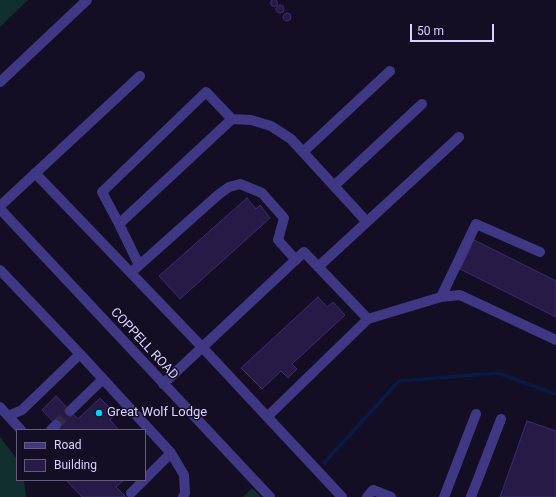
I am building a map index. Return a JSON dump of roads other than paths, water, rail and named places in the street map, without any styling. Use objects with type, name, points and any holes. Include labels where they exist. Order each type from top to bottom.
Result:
[{"type":"street","points":[[0,82],[87,0]]},
{"type":"street","points":[[303,152],[390,71]]},
{"type":"street","points":[[0,207],[140,76]]},
{"type":"street","points":[[139,265],[102,192],[206,92],[232,119],[251,120],[271,126],[291,139],[335,185],[367,222]]},
{"type":"street","points":[[335,185],[422,104]]},
{"type":"street","points":[[119,224],[232,119]]},
{"type":"street","points":[[318,267],[459,137]]},
{"type":"street","points":[[35,173],[202,347],[342,497]]},
{"type":"street","points":[[130,273],[218,195],[229,187],[240,184],[262,193],[284,218],[278,240],[296,260]]},
{"type":"street","name":"COPPELL ROAD","points":[[0,207],[162,384],[270,497]]},
{"type":"street","points":[[441,297],[476,224],[540,252]]},
{"type":"street","points":[[162,384],[304,252],[368,318]]},
{"type":"street","points":[[0,270],[171,453],[184,475],[185,493],[183,497]]},
{"type":"street","points":[[267,417],[368,318],[441,297],[460,295],[556,340]]},
{"type":"street","points":[[8,416],[22,410],[80,354]]},
{"type":"street","points":[[70,411],[103,379]]},
{"type":"street","points":[[0,407],[20,429]]},
{"type":"street","points":[[444,497],[476,414]]},
{"type":"street","points":[[471,497],[500,419]]},
{"type":"street","points":[[146,479],[171,453]]},
{"type":"street","points":[[131,493],[144,481]]},
{"type":"street","points":[[367,497],[373,490],[391,497]]},
{"type":"waterway","points":[[324,463],[399,381],[498,373],[556,394]]},
{"type":"tunnel","points":[[56,425],[70,411]]},
{"type":"place","name":"Great Wolf Lodge","points":[[99,413]]}]
